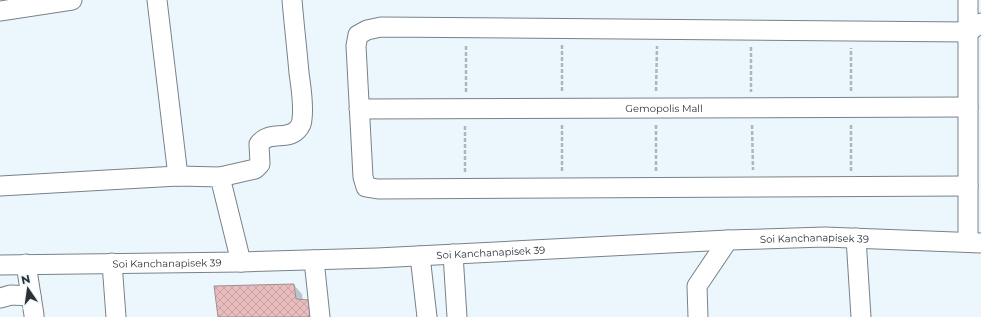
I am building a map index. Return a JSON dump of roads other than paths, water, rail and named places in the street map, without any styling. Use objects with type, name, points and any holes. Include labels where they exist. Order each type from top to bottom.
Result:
[{"type":"street","points":[[0,10],[72,0]]},
{"type":"street","points":[[157,0],[178,176]]},
{"type":"street","points":[[0,186],[178,176],[220,177],[255,169],[260,164],[259,144],[264,138],[292,134],[300,126],[302,120],[302,98],[292,0]]},
{"type":"street","points":[[968,0],[974,28],[968,108],[968,186],[974,242]]},
{"type":"street","points":[[968,186],[378,189],[366,186],[363,177],[356,46],[358,35],[367,30],[381,28],[974,28]]},
{"type":"street","name":"Gemopolis Mall","points":[[359,109],[968,108]]},
{"type":"street","points":[[220,177],[241,262]]},
{"type":"street","name":"Soi Kanchanapisek 39","points":[[0,265],[314,260],[728,240],[825,237],[974,242]]},
{"type":"street","points":[[856,238],[861,317]]},
{"type":"street","points":[[698,317],[697,286],[728,240]]},
{"type":"street","points":[[453,254],[457,317]]},
{"type":"street","points":[[420,256],[427,317]]},
{"type":"street","points":[[314,260],[320,317]]},
{"type":"street","points":[[26,264],[34,317]]},
{"type":"street","points":[[112,264],[116,317]]},
{"type":"street","points":[[0,298],[10,295],[31,296]]}]
